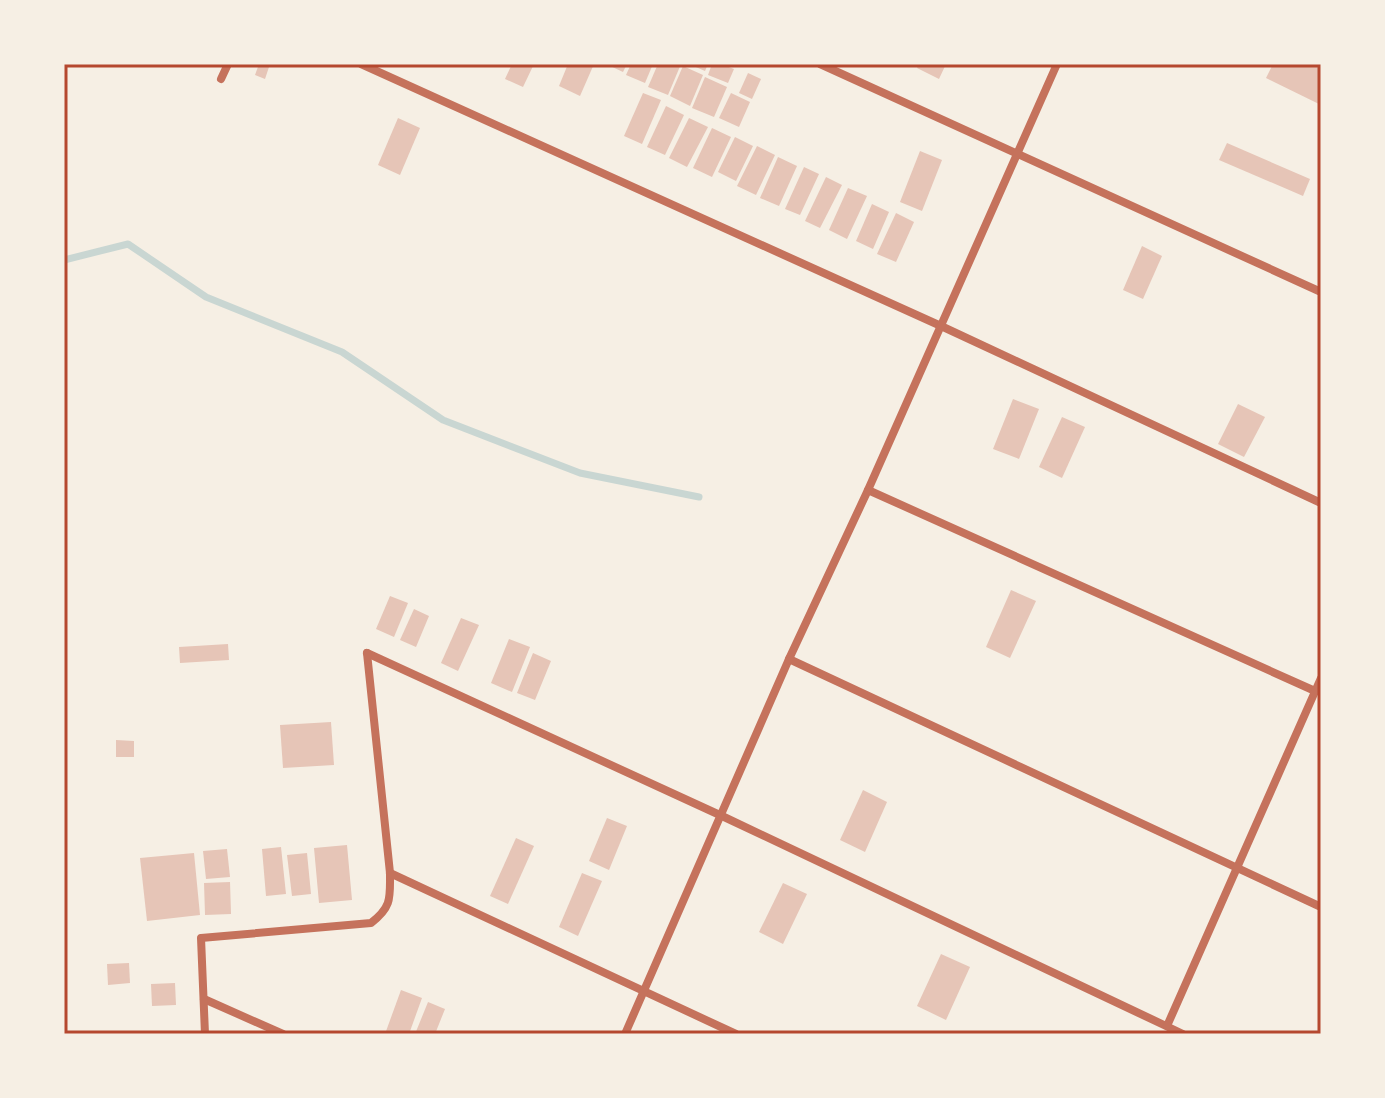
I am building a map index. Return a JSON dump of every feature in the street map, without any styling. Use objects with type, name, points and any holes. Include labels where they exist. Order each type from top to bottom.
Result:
[{"type":"street","points":[[221,79],[228,64]]},
{"type":"street","points":[[361,64],[941,326],[1321,503]]},
{"type":"street","points":[[820,64],[1321,292]]},
{"type":"street","points":[[625,1034],[789,659],[868,490],[1057,64]]},
{"type":"street","points":[[868,490],[1315,691]]},
{"type":"street","points":[[205,1034],[201,938],[371,923],[384,913],[390,900],[390,873],[367,653],[722,816],[1183,1034]]},
{"type":"street","points":[[789,659],[1321,907]]},
{"type":"street","points":[[1167,1026],[1321,678]]},
{"type":"street","points":[[390,873],[736,1034]]},
{"type":"street","points":[[204,999],[283,1034]]},
{"type":"building","points":[[259,64],[270,64],[265,79],[255,75]]},
{"type":"building","points":[[512,64],[534,64],[523,87],[505,79]]},
{"type":"building","points":[[568,64],[594,64],[580,96],[559,86]]},
{"type":"building","points":[[606,64],[627,64],[623,72]]},
{"type":"building","points":[[631,64],[653,64],[645,83],[626,75]]},
{"type":"building","points":[[658,64],[681,64],[668,95],[648,87]]},
{"type":"building","points":[[689,64],[708,64],[705,71]]},
{"type":"building","points":[[712,64],[734,69],[728,83],[708,75]]},
{"type":"building","points":[[919,64],[946,64],[939,79],[917,68]]},
{"type":"building","points":[[1273,64],[1311,64],[1321,69],[1321,105],[1266,78]]},
{"type":"building","points":[[683,66],[703,75],[690,106],[670,96]]},
{"type":"building","points":[[748,73],[761,79],[752,99],[739,93]]},
{"type":"building","points":[[705,77],[727,87],[714,117],[692,108]]},
{"type":"building","points":[[643,93],[661,100],[642,144],[624,136]]},
{"type":"building","points":[[731,93],[750,102],[739,127],[719,118]]},
{"type":"building","points":[[666,106],[684,115],[665,155],[647,147]]},
{"type":"building","points":[[398,118],[420,128],[400,175],[378,165]]},
{"type":"building","points":[[689,118],[708,127],[687,167],[669,158]]},
{"type":"building","points":[[712,128],[731,137],[712,177],[693,168]]},
{"type":"building","points":[[735,137],[753,146],[736,181],[718,172]]},
{"type":"building","points":[[1227,143],[1310,179],[1303,196],[1219,160]]},
{"type":"building","points":[[757,146],[775,155],[756,195],[737,186]]},
{"type":"building","points":[[920,151],[942,160],[922,211],[900,202]]},
{"type":"building","points":[[778,157],[797,166],[779,206],[760,198]]},
{"type":"building","points":[[804,167],[819,174],[800,215],[785,209]]},
{"type":"building","points":[[826,177],[842,185],[820,228],[805,221]]},
{"type":"building","points":[[848,188],[867,196],[847,239],[829,230]]},
{"type":"building","points":[[872,204],[889,212],[873,249],[856,241]]},
{"type":"building","points":[[896,213],[914,222],[896,262],[877,254]]},
{"type":"building","points":[[1142,246],[1162,256],[1143,299],[1123,290]]},
{"type":"building","points":[[1013,399],[1039,409],[1019,459],[993,449]]},
{"type":"building","points":[[1238,404],[1265,417],[1244,457],[1218,444]]},
{"type":"building","points":[[1062,417],[1085,427],[1062,478],[1039,467]]},
{"type":"building","points":[[1011,590],[1036,601],[1010,658],[986,647]]},
{"type":"building","points":[[390,596],[408,603],[394,637],[376,629]]},
{"type":"building","points":[[414,609],[429,616],[416,647],[400,640]]},
{"type":"building","points":[[461,618],[479,625],[458,671],[441,663]]},
{"type":"building","points":[[509,639],[530,647],[512,692],[491,683]]},
{"type":"building","points":[[228,644],[229,660],[180,663],[179,647]]},
{"type":"building","points":[[533,653],[551,661],[535,700],[517,693]]},
{"type":"building","points":[[331,722],[334,765],[283,768],[280,725]]},
{"type":"building","points":[[116,740],[134,741],[134,757],[116,757]]},
{"type":"building","points":[[863,790],[887,802],[865,852],[840,840]]},
{"type":"building","points":[[607,818],[627,826],[609,870],[589,861]]},
{"type":"building","points":[[516,838],[534,846],[508,904],[490,896]]},
{"type":"building","points":[[347,845],[352,900],[319,903],[314,848]]},
{"type":"building","points":[[281,847],[286,894],[266,896],[262,849]]},
{"type":"building","points":[[227,849],[230,877],[206,879],[203,851]]},
{"type":"building","points":[[194,853],[200,915],[147,921],[140,858]]},
{"type":"building","points":[[307,853],[311,894],[292,896],[287,855]]},
{"type":"building","points":[[582,873],[602,881],[578,936],[559,927]]},
{"type":"building","points":[[230,882],[231,914],[205,915],[204,883]]},
{"type":"building","points":[[783,883],[807,894],[783,944],[759,932]]},
{"type":"building","points":[[941,954],[970,967],[946,1020],[917,1006]]},
{"type":"building","points":[[129,963],[130,983],[108,985],[107,964]]},
{"type":"building","points":[[175,983],[176,1005],[152,1006],[151,984]]},
{"type":"building","points":[[401,990],[422,998],[409,1034],[385,1034]]},
{"type":"building","points":[[428,1002],[445,1009],[435,1034],[415,1034]]},
{"type":"waterway","points":[[64,260],[128,244],[206,297],[342,352],[443,420],[580,473],[699,497]]}]
